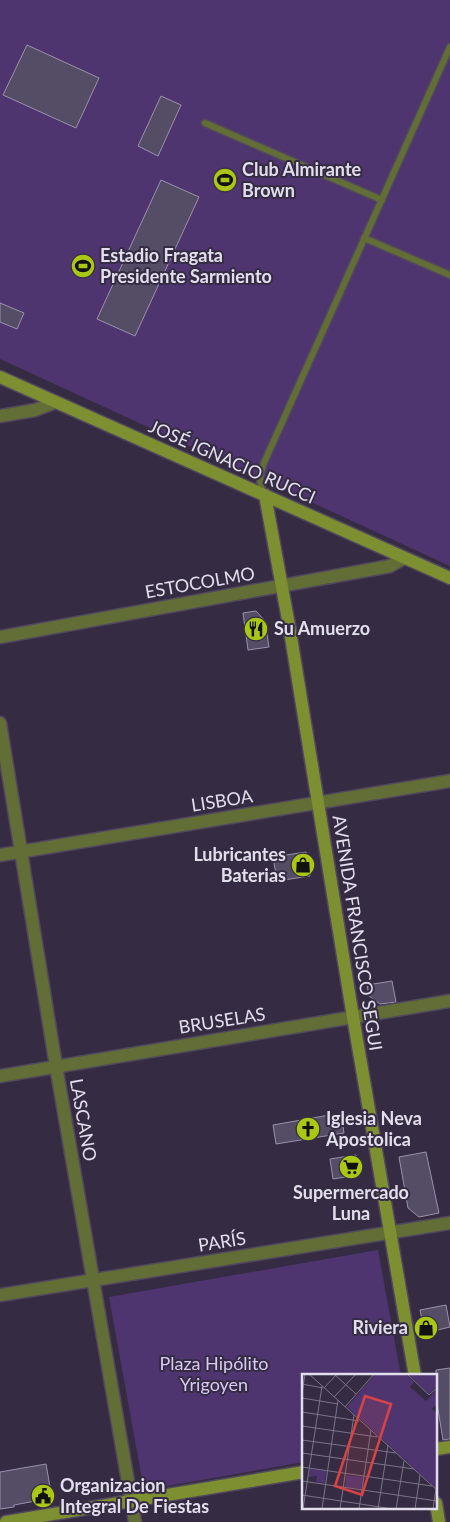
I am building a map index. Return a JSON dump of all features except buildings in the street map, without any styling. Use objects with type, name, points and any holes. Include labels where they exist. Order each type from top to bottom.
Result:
[{"type":"street","name":"JOSÉ IGNACIO RUCCI","points":[[0,377],[450,578]]},
{"type":"street","points":[[0,416],[35,410],[56,402]]},
{"type":"street","name":"AVENIDA FRANCISCO SEGUI","points":[[265,495],[415,1374]]},
{"type":"street","name":"ESTOCOLMO","points":[[0,637],[390,566],[404,558]]},
{"type":"street","name":"LASCANO","points":[[0,723],[56,1066],[135,1522]]},
{"type":"street","name":"LISBOA","points":[[0,855],[450,781]]},
{"type":"street","name":"BRUSELAS","points":[[0,1076],[450,1001]]},
{"type":"street","name":"PARÍS","points":[[0,1295],[450,1223]]},
{"type":"street","points":[[6,1522],[302,1472]]},
{"type":"lane","points":[[265,495],[260,485],[263,465],[450,47]]},
{"type":"lane","points":[[205,123],[382,200]]},
{"type":"lane","points":[[364,238],[450,275]]},
{"type":"green space","name":"Club Almirante Brown","points":[[0,0],[450,0],[450,566],[0,359]]},
{"type":"green space","name":"Plaza Hipólito Yrigoyen","points":[[378,1250],[401,1374],[302,1374],[302,1462],[144,1490],[109,1297]]},
{"type":"place","name":"Club Almirante Brown","points":[[225,180]]},
{"type":"place","name":"Estadio Fragata Presidente Sarmiento","points":[[83,266]]},
{"type":"place","name":"Su Amuerzo","points":[[256,629]]},
{"type":"place","name":"Lubricantes Baterias","points":[[303,865]]},
{"type":"place","name":"Iglesia Neva Apostolica","points":[[308,1129]]},
{"type":"place","name":"Supermercado Luna","points":[[351,1167]]},
{"type":"place","name":"Riviera","points":[[426,1328]]},
{"type":"place","name":"Organizacion Integral De Fiestas","points":[[43,1496]]}]
